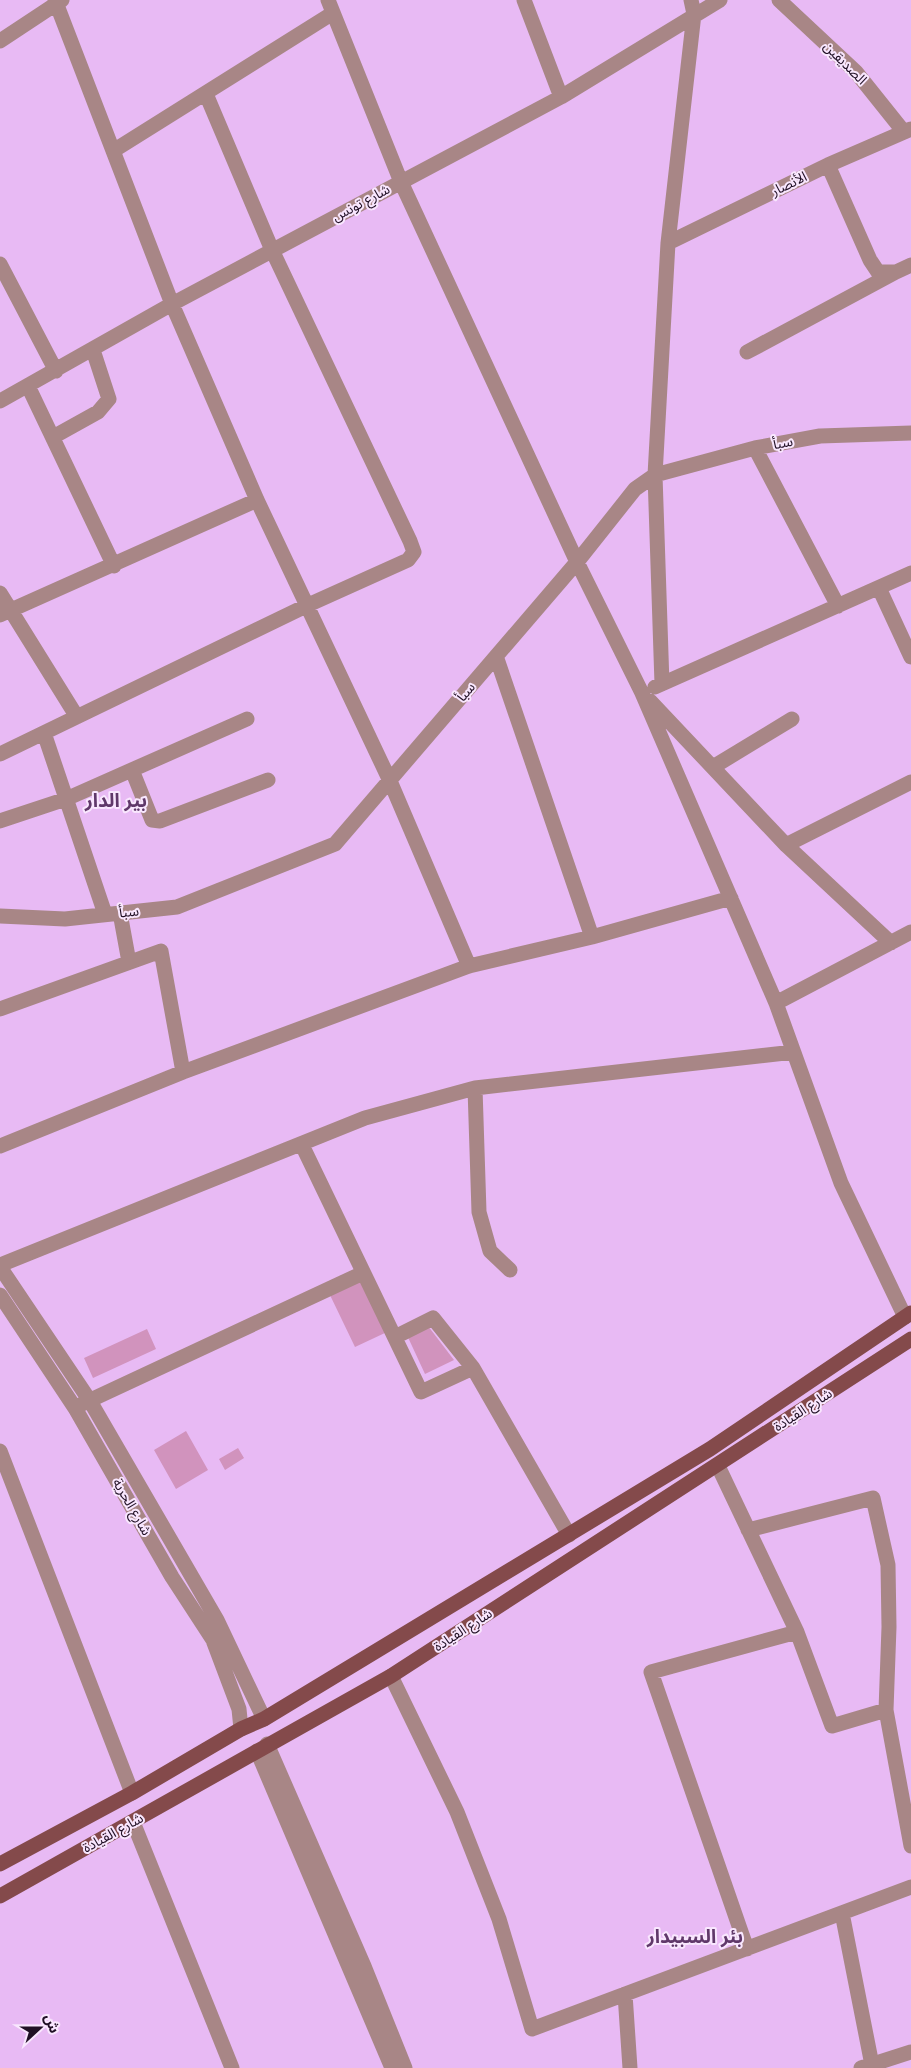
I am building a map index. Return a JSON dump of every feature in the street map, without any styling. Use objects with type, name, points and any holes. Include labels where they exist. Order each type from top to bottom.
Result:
[{"type":"main road","name":"شارع القيادة","points":[[0,1864],[132,1793],[241,1729],[264,1719],[710,1450],[908,1315]]},
{"type":"main road","name":"شارع القيادة","points":[[0,1896],[391,1676],[718,1466],[911,1339]]},
{"type":"street","points":[[524,0],[561,97]]},
{"type":"street","name":"شارع تونس","points":[[0,401],[172,304],[561,97],[693,7],[720,0]]},
{"type":"street","name":"الصديقين","points":[[779,0],[856,72],[908,130]]},
{"type":"street","points":[[0,41],[58,1],[172,304],[257,500],[390,781],[469,966]]},
{"type":"street","points":[[113,151],[206,94],[330,6],[401,182],[577,562],[642,693],[776,1002],[841,1183],[908,1315]]},
{"type":"street","points":[[662,684],[655,474],[668,243],[693,7]]},
{"type":"street","points":[[0,754],[308,605],[408,560],[414,552],[272,250],[206,94]]},
{"type":"street","name":"الأنصار","points":[[668,243],[828,165],[908,130]]},
{"type":"street","points":[[828,165],[870,260],[878,272],[896,272]]},
{"type":"street","points":[[0,264],[56,371]]},
{"type":"street","points":[[747,352],[911,265]]},
{"type":"street","points":[[53,437],[98,412],[109,399],[93,350]]},
{"type":"street","points":[[28,386],[114,566]]},
{"type":"street","name":"سبأ","points":[[0,916],[65,919],[177,906],[335,844],[577,562],[635,489],[655,474],[755,448],[820,436],[911,433]]},
{"type":"street","points":[[755,448],[838,606]]},
{"type":"street","points":[[6,613],[257,500]]},
{"type":"street","points":[[642,693],[911,573]]},
{"type":"street","points":[[879,588],[911,657]]},
{"type":"street","points":[[0,593],[6,613],[77,717]]},
{"type":"street","points":[[496,656],[592,937]]},
{"type":"street","points":[[642,693],[786,845],[891,943]]},
{"type":"street","points":[[713,767],[792,718]]},
{"type":"street","points":[[0,821],[66,800],[247,719]]},
{"type":"street","points":[[44,733],[66,800],[112,914],[129,962]]},
{"type":"street","points":[[132,770],[152,820],[160,821],[268,780]]},
{"type":"street","points":[[786,845],[911,782]]},
{"type":"street","points":[[0,1146],[183,1072],[469,966],[592,937],[731,898]]},
{"type":"street","points":[[776,1002],[911,932]]},
{"type":"street","points":[[0,1008],[161,951],[183,1072]]},
{"type":"street","points":[[264,1719],[217,1620],[90,1401],[0,1266],[365,1118],[474,1088],[794,1052]]},
{"type":"street","points":[[474,1088],[479,1212],[490,1251],[510,1270]]},
{"type":"street","points":[[302,1145],[421,1392],[473,1368]]},
{"type":"street","points":[[74,1408],[363,1273]]},
{"type":"street","name":"شارع الحرية","points":[[0,1295],[74,1408],[172,1577],[212,1640],[239,1709],[241,1729]]},
{"type":"street","points":[[395,1337],[433,1318],[473,1368],[569,1535]]},
{"type":"street","points":[[0,1451],[132,1793]]},
{"type":"street","points":[[718,1466],[797,1632],[832,1726],[886,1710]]},
{"type":"street","points":[[748,1530],[872,1498],[888,1565],[889,1627],[886,1710],[911,1846]]},
{"type":"street","points":[[747,1949],[651,1672],[797,1632]]},
{"type":"street","points":[[391,1676],[457,1812],[499,1919],[532,2029],[911,1887]]},
{"type":"street","points":[[262,1748],[392,2068]]},
{"type":"street","points":[[262,1748],[364,1966],[405,2068]]},
{"type":"street","points":[[133,1822],[232,2068]]},
{"type":"street","points":[[842,1913],[866,2066],[911,2052]]},
{"type":"street","points":[[625,1994],[630,2068]]},
{"type":"building","points":[[361,1278],[387,1332],[355,1347],[329,1293]]},
{"type":"building","points":[[428,1326],[454,1360],[425,1374],[406,1333]]},
{"type":"building","points":[[147,1329],[156,1349],[93,1378],[84,1358]]},
{"type":"building","points":[[186,1431],[208,1470],[176,1489],[154,1450]]},
{"type":"building","points":[[238,1448],[244,1458],[225,1470],[219,1459]]},
{"type":"district","name":"بير الدار","points":[[116,801]]},
{"type":"district","name":"بئر السبيدار","points":[[695,1937]]}]
